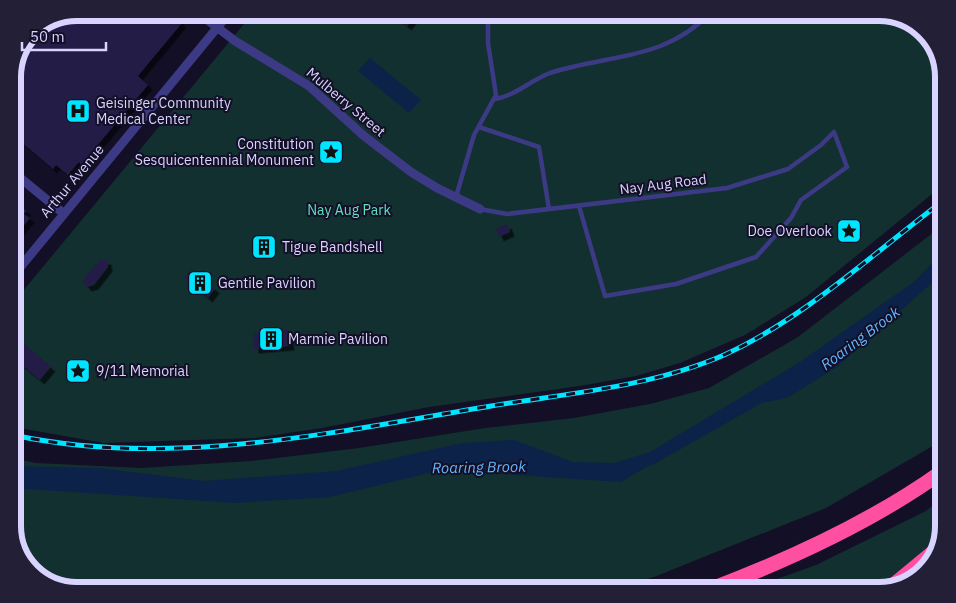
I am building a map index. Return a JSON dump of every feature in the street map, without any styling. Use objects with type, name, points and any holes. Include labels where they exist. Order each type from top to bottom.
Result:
[{"type":"highway","points":[[730,582],[779,563],[845,531],[935,476]]},
{"type":"highway","points":[[913,570],[921,563]]},
{"type":"street","name":"Mulberry Street","points":[[208,21],[217,29],[309,86],[387,154],[411,172],[480,209]]},
{"type":"street","name":"Arthur Avenue","points":[[21,266],[223,21]]},
{"type":"street","points":[[21,179],[63,213]]},
{"type":"lane","points":[[456,197],[479,127],[495,99],[495,80],[488,43],[488,21]]},
{"type":"lane","points":[[495,99],[508,96],[541,76],[559,70],[592,62],[630,57],[662,47],[703,21]]},
{"type":"lane","points":[[479,127],[539,147],[549,209]]},
{"type":"lane","name":"Nay Aug Road","points":[[480,209],[507,214],[726,188],[788,169],[821,145],[834,132],[847,167],[801,200],[790,218],[756,257],[676,284],[604,296],[579,206]]},
{"type":"green space","name":"Nay Aug Park","points":[[246,21],[879,21],[897,24],[916,35],[925,46],[934,66],[935,192],[806,297],[745,335],[680,363],[636,376],[580,386],[429,407],[322,428],[255,438],[104,443],[21,428],[21,293]]},
{"type":"green space","points":[[935,231],[935,445],[826,508],[654,577],[635,582],[77,582],[59,579],[40,568],[29,554],[23,540],[21,529],[21,460],[36,463],[141,468],[251,461],[359,448],[485,428],[574,418],[650,404],[709,388],[798,337]]},
{"type":"green space","points":[[935,504],[933,540],[921,563],[903,576],[879,582],[768,582],[816,565],[926,511]]},
{"type":"water","points":[[370,58],[421,100],[409,113],[358,71]]},
{"type":"water","points":[[935,260],[935,280],[837,367],[787,398],[752,405],[621,482],[441,470],[330,497],[235,503],[21,489],[21,466],[99,468],[204,481],[336,471],[462,443],[514,440],[573,462],[614,463],[650,452],[800,362],[915,281]]},
{"type":"building","name":"Geisinger Community Medical Center","points":[[77,21],[180,21],[182,23],[138,76],[148,85],[81,165],[79,162],[68,175],[56,165],[53,169],[21,142],[21,74],[27,53],[40,35],[59,24]]},
{"type":"building","points":[[401,21],[411,21],[407,26]]},
{"type":"building","points":[[21,206],[27,211],[24,214],[30,218],[21,229]]},
{"type":"building","points":[[507,224],[510,232],[499,237],[496,229]]},
{"type":"building","name":"Tigue Bandshell","points":[[261,238],[267,238],[272,243],[270,252],[261,254],[256,249],[256,243]]},
{"type":"building","points":[[100,260],[107,260],[108,267],[94,285],[87,287],[83,282],[84,278]]},
{"type":"building","name":"Gentile Pavilion","points":[[192,269],[215,289],[208,298],[184,278]]},
{"type":"building","name":"Marmie Pavilion","points":[[288,330],[290,346],[254,349],[253,333]]},
{"type":"building","points":[[21,342],[51,367],[40,380],[21,365]]},
{"type":"waterway","name":"Roaring Brook","points":[[651,464],[759,403]]},
{"type":"railway","points":[[21,436],[73,445],[133,448],[192,448],[252,443],[312,436],[580,393],[668,375],[724,355],[782,323],[837,284],[935,207]]},
{"type":"place","name":"Geisinger Community Medical Center","points":[[78,111]]},
{"type":"place","name":"Constitution Sesquicentennial Monument","points":[[331,152]]},
{"type":"place","name":"Doe Overlook","points":[[849,231]]},
{"type":"place","name":"Tigue Bandshell","points":[[264,247]]},
{"type":"place","name":"Gentile Pavilion","points":[[200,283]]},
{"type":"place","name":"Marmie Pavilion","points":[[271,339]]},
{"type":"place","name":"9/11 Memorial","points":[[78,371]]}]
